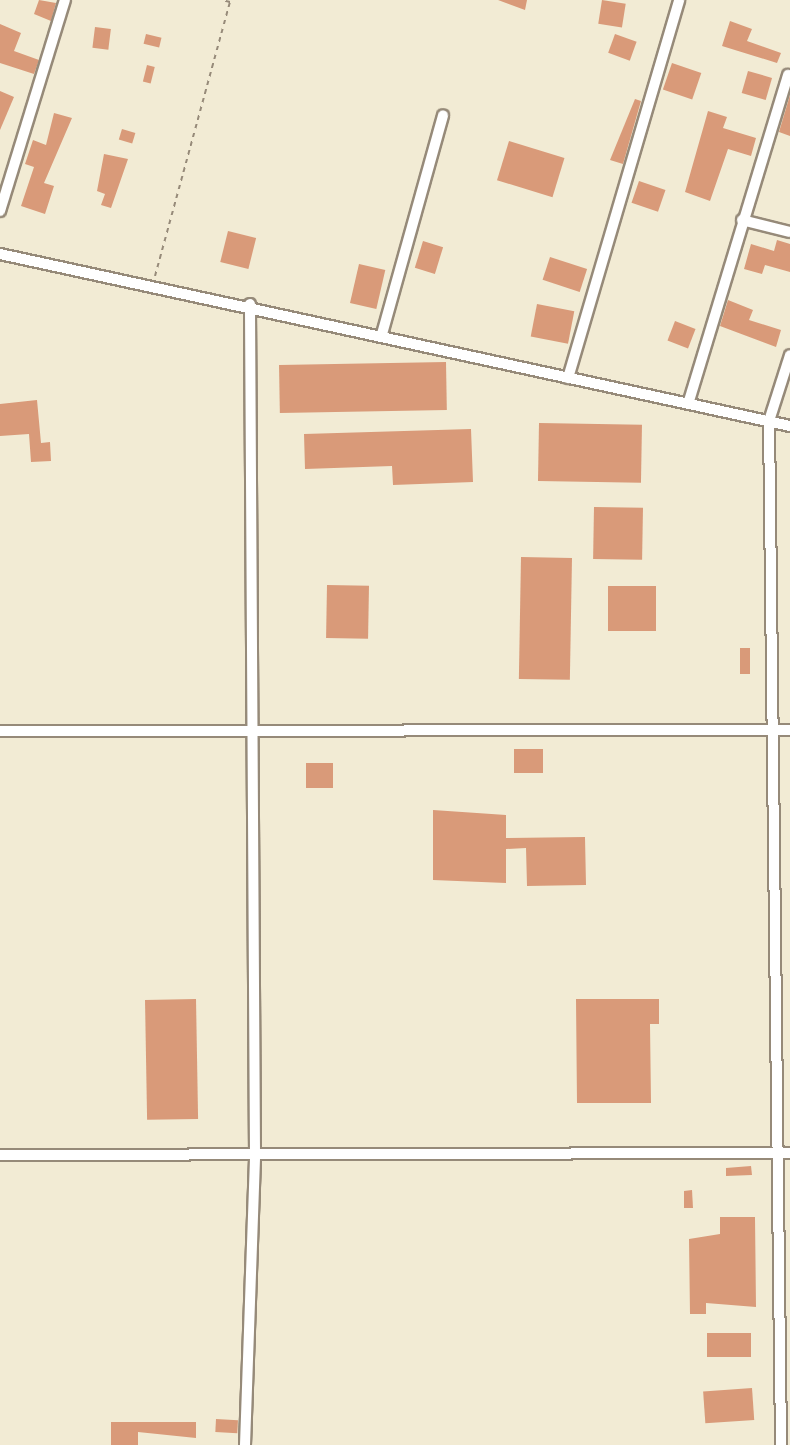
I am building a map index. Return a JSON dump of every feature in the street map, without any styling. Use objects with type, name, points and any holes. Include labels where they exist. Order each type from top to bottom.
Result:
[{"type":"street","points":[[0,211],[63,0]]},
{"type":"street","points":[[568,378],[679,0]]},
{"type":"street","points":[[689,400],[788,75]]},
{"type":"street","points":[[382,334],[443,115]]},
{"type":"street","points":[[742,220],[790,232]]},
{"type":"street","points":[[0,254],[250,304],[568,378],[689,400],[790,426]]},
{"type":"street","points":[[245,1445],[255,1153],[248,731],[250,304]]},
{"type":"street","points":[[782,1445],[768,421],[790,355]]},
{"type":"street","points":[[0,731],[790,730]]},
{"type":"street","points":[[0,1155],[790,1153]]},
{"type":"path","points":[[153,285],[230,2],[222,0]]},
{"type":"building","points":[[39,0],[56,3],[51,21],[34,14]]},
{"type":"building","points":[[498,0],[527,0],[525,10]]},
{"type":"building","points":[[602,0],[626,4],[622,27],[598,24]]},
{"type":"building","points":[[730,21],[752,29],[747,41],[781,53],[777,63],[722,46]]},
{"type":"building","points":[[0,24],[21,33],[14,51],[39,60],[34,74],[0,63]]},
{"type":"building","points":[[95,27],[111,29],[108,50],[92,48]]},
{"type":"building","points":[[146,34],[162,38],[159,48],[144,44]]},
{"type":"building","points":[[615,34],[637,42],[630,61],[608,53]]},
{"type":"building","points":[[672,63],[701,73],[692,100],[663,89]]},
{"type":"building","points":[[147,65],[155,67],[151,83],[143,81]]},
{"type":"building","points":[[748,71],[772,78],[766,100],[742,93]]},
{"type":"building","points":[[0,91],[14,97],[0,130]]},
{"type":"building","points":[[790,95],[790,136],[779,132]]},
{"type":"building","points":[[635,99],[641,101],[623,164],[610,160]]},
{"type":"building","points":[[708,111],[727,117],[723,128],[756,138],[751,156],[728,149],[710,201],[685,192]]},
{"type":"building","points":[[54,113],[72,118],[44,183],[54,186],[45,214],[21,206],[34,167],[25,164],[33,140],[46,145]]},
{"type":"building","points":[[122,129],[135,133],[132,144],[119,140]]},
{"type":"building","points":[[509,141],[564,158],[552,197],[497,180]]},
{"type":"building","points":[[104,154],[128,159],[111,208],[101,205],[105,194],[97,191]]},
{"type":"building","points":[[639,181],[665,190],[658,212],[632,203]]},
{"type":"building","points":[[228,231],[256,238],[248,269],[220,262]]},
{"type":"building","points":[[777,240],[790,244],[790,272],[765,265],[762,274],[744,269],[751,244],[774,251]]},
{"type":"building","points":[[423,241],[443,247],[435,274],[415,268]]},
{"type":"building","points":[[550,257],[587,269],[580,292],[543,280]]},
{"type":"building","points":[[359,264],[385,270],[376,309],[350,303]]},
{"type":"building","points":[[728,300],[753,310],[749,320],[781,330],[776,347],[720,326]]},
{"type":"building","points":[[537,304],[574,311],[568,344],[531,336]]},
{"type":"building","points":[[675,321],[696,329],[688,348],[667,341]]},
{"type":"building","points":[[446,362],[447,410],[280,413],[279,365]]},
{"type":"building","points":[[37,400],[41,443],[50,442],[51,461],[31,462],[29,434],[0,436],[0,404]]},
{"type":"building","points":[[539,423],[642,425],[641,483],[538,481]]},
{"type":"building","points":[[471,429],[473,482],[393,485],[392,466],[305,469],[304,434]]},
{"type":"building","points":[[594,507],[643,508],[642,560],[593,559]]},
{"type":"building","points":[[521,557],[572,558],[570,680],[519,679]]},
{"type":"building","points":[[327,585],[369,586],[368,639],[326,638]]},
{"type":"building","points":[[608,586],[656,586],[656,631],[608,631]]},
{"type":"building","points":[[740,648],[750,648],[750,674],[740,674]]},
{"type":"building","points":[[514,749],[543,749],[543,773],[514,773]]},
{"type":"building","points":[[306,763],[333,763],[333,788],[306,788]]},
{"type":"building","points":[[433,810],[506,815],[506,838],[585,837],[586,885],[527,886],[526,848],[506,849],[506,883],[433,880]]},
{"type":"building","points":[[196,999],[198,1119],[147,1120],[145,1000]]},
{"type":"building","points":[[576,999],[659,999],[659,1024],[650,1024],[651,1103],[577,1103]]},
{"type":"building","points":[[751,1166],[752,1175],[726,1176],[726,1168]]},
{"type":"building","points":[[692,1190],[693,1208],[684,1208],[684,1191]]},
{"type":"building","points":[[720,1217],[755,1217],[756,1307],[706,1303],[706,1314],[690,1314],[689,1239],[720,1234]]},
{"type":"building","points":[[707,1333],[751,1333],[751,1357],[707,1357]]},
{"type":"building","points":[[752,1388],[754,1420],[705,1423],[703,1391]]},
{"type":"building","points":[[216,1419],[238,1420],[237,1433],[215,1432]]},
{"type":"building","points":[[111,1422],[196,1422],[196,1438],[138,1432],[138,1445],[111,1445]]}]
